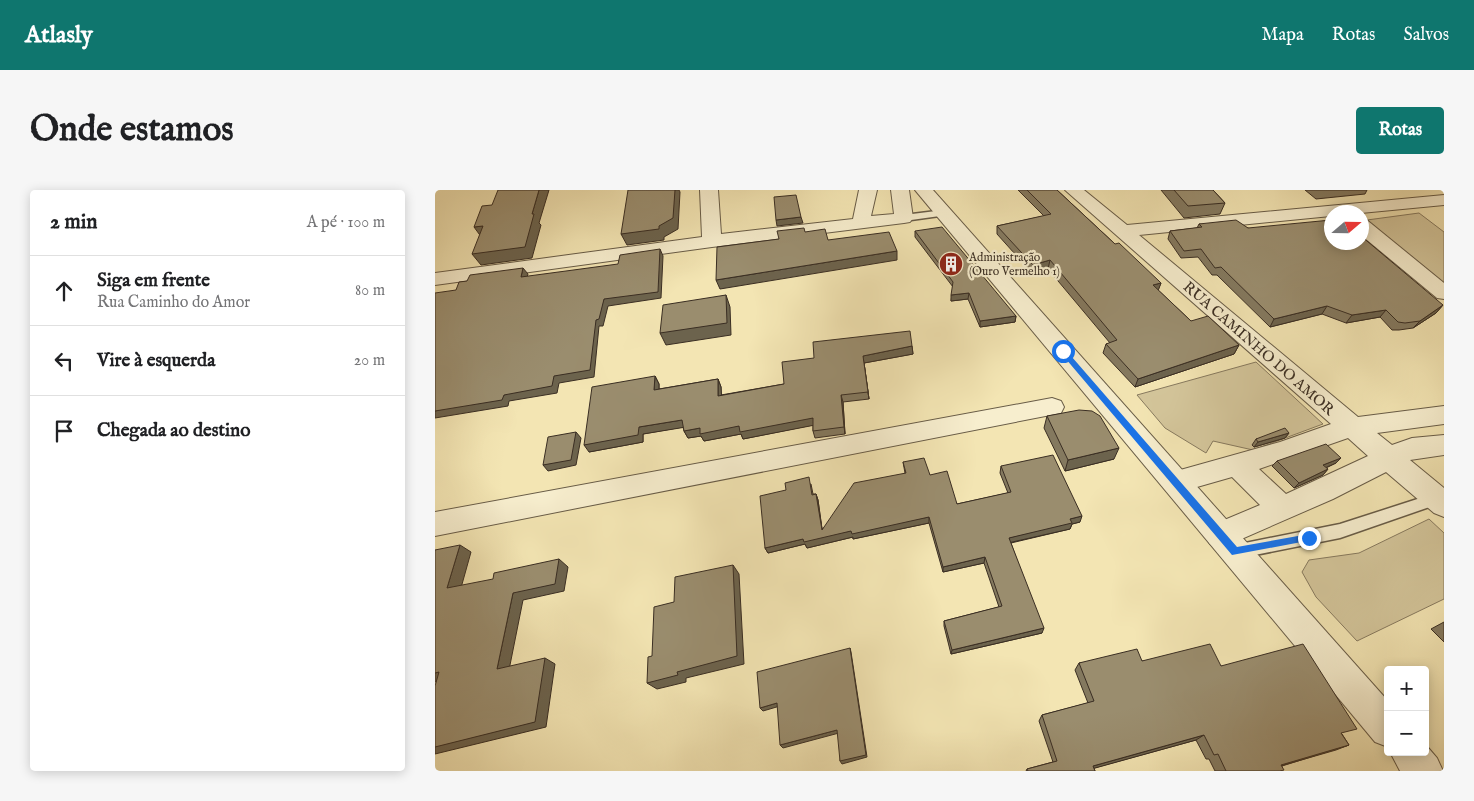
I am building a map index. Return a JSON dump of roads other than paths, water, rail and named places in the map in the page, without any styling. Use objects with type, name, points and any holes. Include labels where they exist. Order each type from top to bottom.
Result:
[{"type":"street","points":[[709,190],[712,241]]},
{"type":"street","points":[[861,222],[868,190]]},
{"type":"street","points":[[879,190],[896,219]]},
{"type":"street","points":[[896,219],[900,190]]},
{"type":"street","points":[[924,190],[1384,724]]},
{"type":"street","name":"RUA CAMINHO DO AMOR","points":[[1074,190],[1440,502]]},
{"type":"street","points":[[1369,209],[1444,200]]},
{"type":"street","points":[[1418,203],[1438,217]]},
{"type":"street","points":[[1123,231],[1324,214]]},
{"type":"street","points":[[435,279],[712,241],[896,219]]},
{"type":"street","points":[[1369,232],[1444,293]]},
{"type":"street","points":[[435,524],[1052,407]]},
{"type":"street","points":[[1176,482],[1238,465],[1351,427],[1444,415]]},
{"type":"street","points":[[1227,543],[1282,508],[1412,448],[1444,445]]},
{"type":"street","points":[[1238,465],[1282,508]]},
{"type":"street","points":[[1411,756],[1424,771]]},
{"type":"lane","points":[[896,219],[944,214]]},
{"type":"lane","points":[[1227,543],[1340,532],[1440,502]]},
{"type":"place","name":"Administração (Ouro Vermelho 1)","points":[[951,264]]}]
